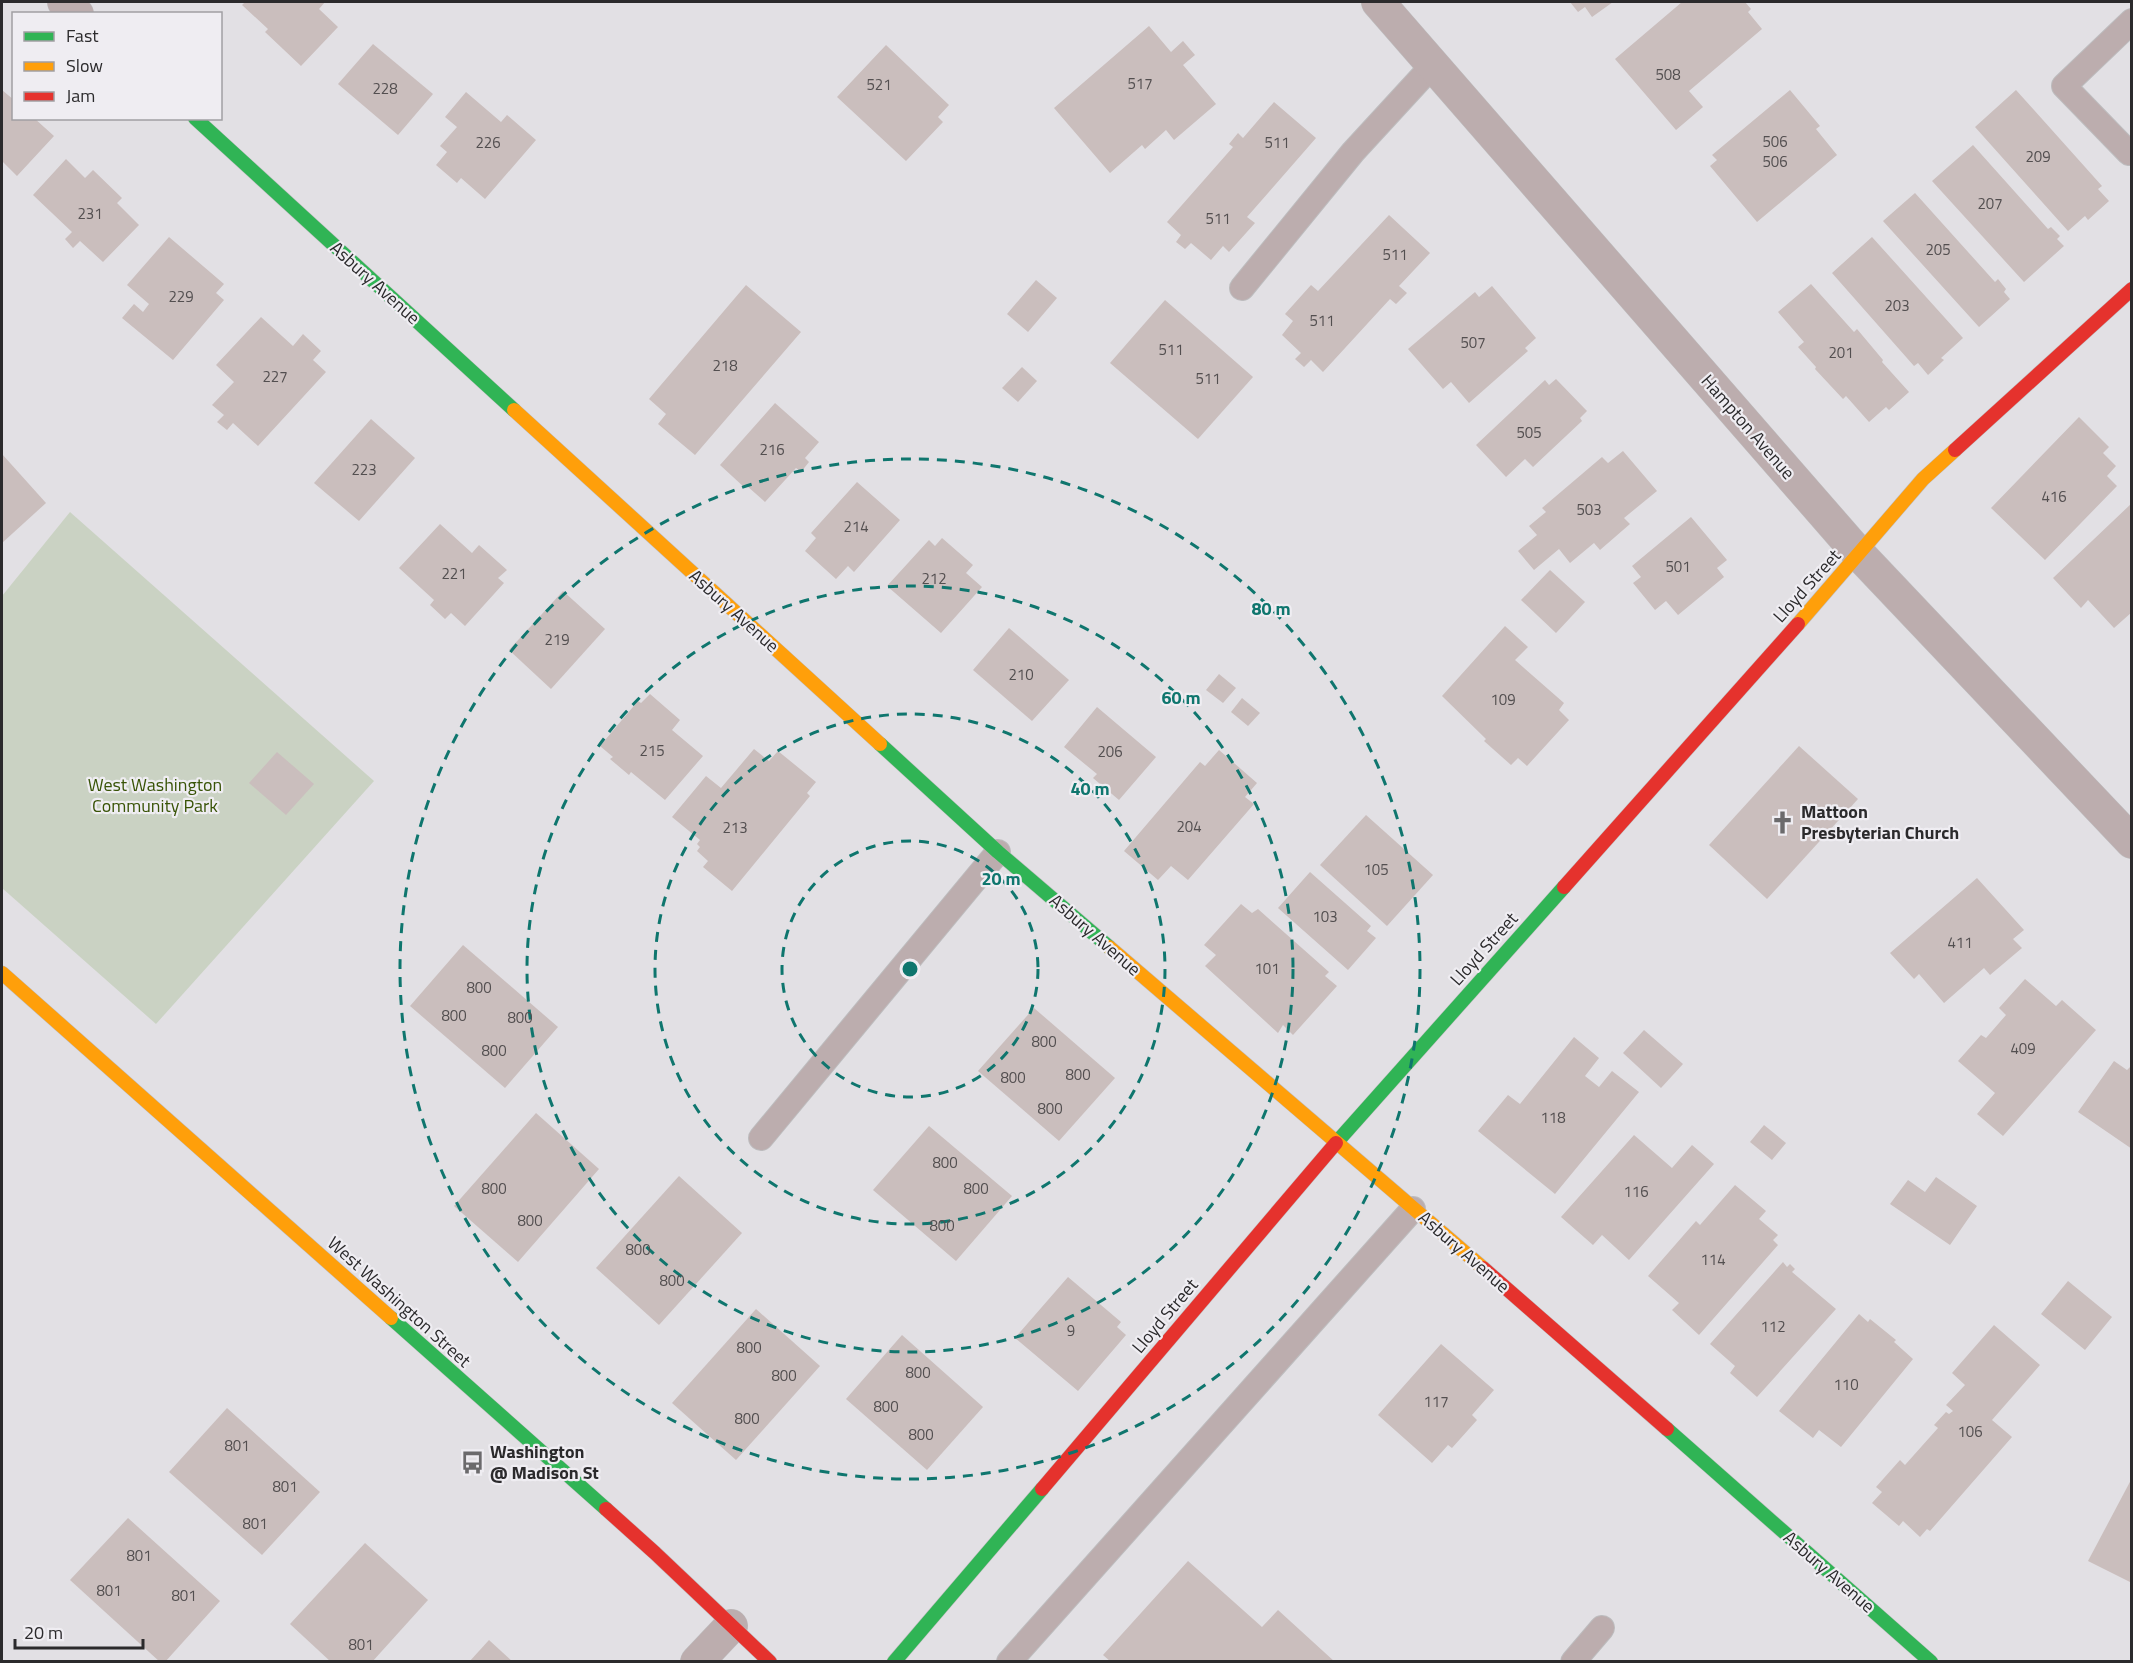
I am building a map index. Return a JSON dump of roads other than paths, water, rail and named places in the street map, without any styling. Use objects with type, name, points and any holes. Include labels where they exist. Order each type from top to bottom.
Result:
[{"type":"street","name":"Hampton Avenue","points":[[1377,2],[1859,554],[2132,842]]},
{"type":"street","name":"Asbury Avenue","points":[[197,120],[998,852],[1560,1335],[1931,1662]]},
{"type":"street","name":"Lloyd Street","points":[[894,1662],[1336,1143],[1923,479],[2132,289]]},
{"type":"street","name":"West Washington Street","points":[[2,973],[655,1553],[770,1662]]},
{"type":"street","points":[[697,1662],[731,1626]]},
{"type":"lane","points":[[2131,153],[2064,86],[2132,21]]},
{"type":"lane","points":[[1242,288],[1353,152],[1433,65]]},
{"type":"lane","points":[[761,1138],[998,852]]},
{"type":"lane","points":[[1009,1662],[1413,1209]]},
{"type":"lane","points":[[1573,1662],[1602,1628]]},
{"type":"place","name":"Mattoon Presbyterian Church","points":[[1783,822]]},
{"type":"place","name":"Washington @ Madison St","points":[[472,1462]]},
{"type":"park label","name":"West Washington Community Park","points":[[155,795]]}]
